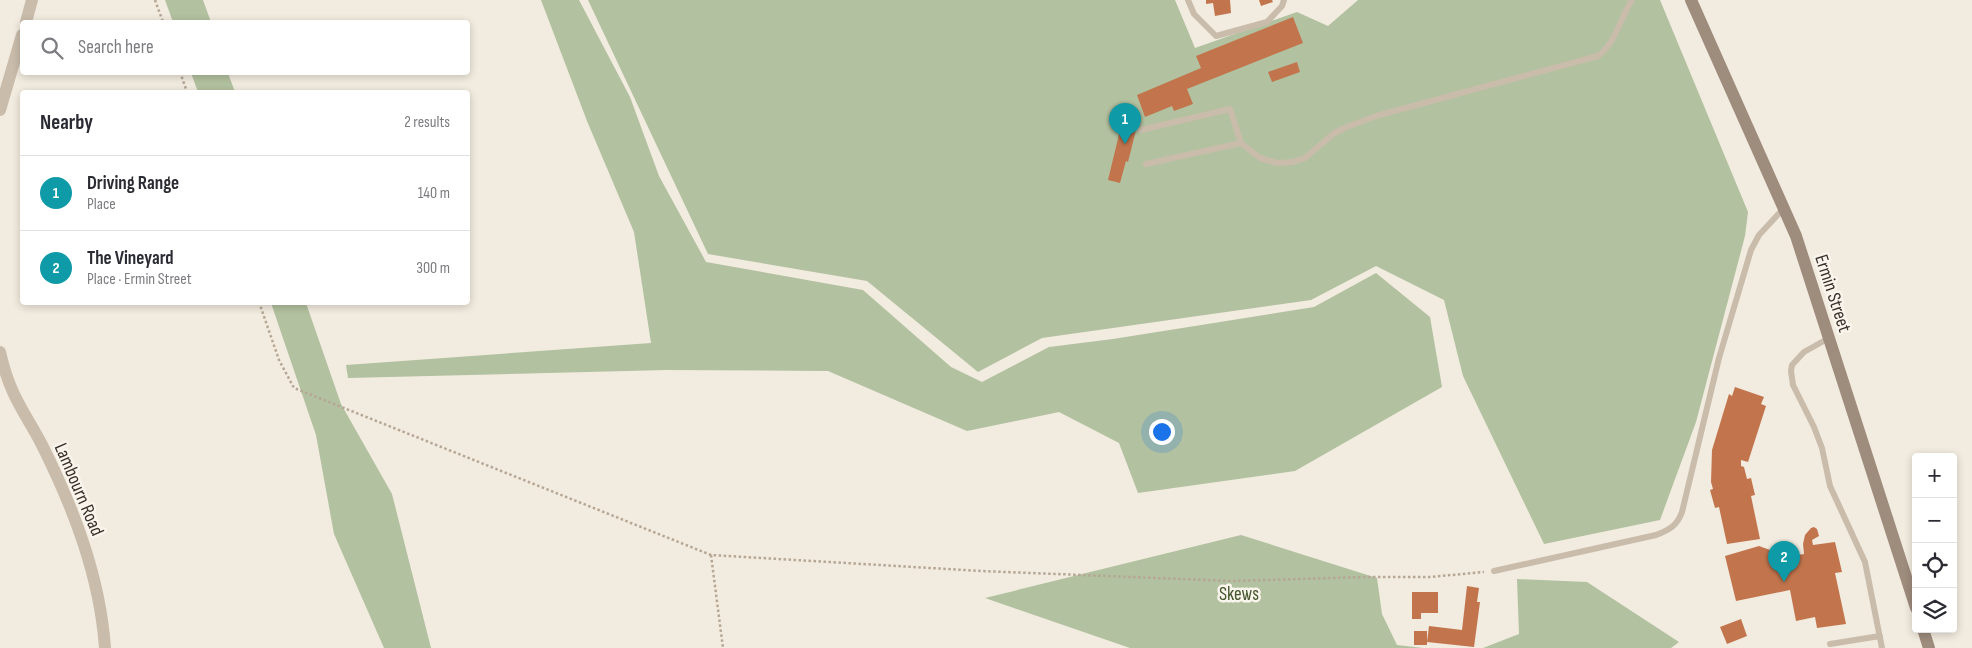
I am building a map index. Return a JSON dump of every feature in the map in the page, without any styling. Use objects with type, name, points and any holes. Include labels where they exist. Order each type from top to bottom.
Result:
[{"type":"main road","name":"Ermin Street","points":[[1691,0],[1796,236],[1912,596]]},
{"type":"main road","points":[[1924,633],[1929,648]]},
{"type":"street","points":[[27,20],[32,0]]},
{"type":"street","points":[[0,110],[20,42]]},
{"type":"street","name":"Lambourn Road","points":[[0,352],[12,390],[42,445],[71,509],[89,559],[103,618],[104,648]]},
{"type":"lane","points":[[1188,0],[1194,14],[1216,36],[1267,22],[1282,6],[1284,0]]},
{"type":"lane","points":[[1141,130],[1230,109],[1241,143],[1260,158],[1277,163],[1293,162],[1305,158],[1344,128],[1376,116],[1598,56],[1608,48],[1615,36],[1622,15],[1632,0]]},
{"type":"lane","points":[[1146,164],[1241,143]]},
{"type":"lane","points":[[1494,571],[1656,535],[1670,530],[1677,523],[1682,512],[1719,358],[1751,250],[1759,235],[1784,208]]},
{"type":"lane","points":[[1829,338],[1804,352],[1792,365],[1793,385],[1814,427],[1824,456],[1830,486],[1865,562],[1882,648]]},
{"type":"lane","points":[[1830,644],[1880,636]]},
{"type":"path","points":[[155,0],[162,20]]},
{"type":"path","points":[[181,75],[186,90]]},
{"type":"path","points":[[260,305],[279,360],[294,388],[711,555],[981,571],[1232,581],[1430,577],[1494,571]]},
{"type":"path","points":[[711,555],[723,648]]},
{"type":"green space","points":[[165,0],[203,0],[210,20],[172,20]]},
{"type":"green space","points":[[541,0],[579,0],[630,97],[659,176],[706,262],[863,290],[951,367],[982,382],[1049,347],[1113,339],[1314,307],[1376,273],[1430,317],[1442,387],[1295,471],[1138,493],[1119,443],[1059,412],[967,431],[828,371],[666,370],[348,378],[346,365],[651,343],[634,232],[587,121]]},
{"type":"green space","points":[[588,0],[1175,0],[1195,48],[1297,12],[1328,26],[1358,0],[1660,0],[1748,212],[1745,236],[1696,422],[1660,520],[1544,544],[1463,376],[1444,300],[1376,266],[1311,300],[1042,338],[978,372],[867,281],[708,254]]},
{"type":"green space","points":[[192,75],[229,75],[234,90],[197,90]]},
{"type":"green space","points":[[272,305],[307,305],[341,404],[392,494],[431,648],[384,648],[334,534],[316,435]]},
{"type":"green space","name":"Skews","points":[[1241,535],[1377,578],[1382,614],[1397,645],[1423,648],[1130,648],[985,598]]},
{"type":"green space","points":[[1517,579],[1587,582],[1679,642],[1671,648],[1483,648],[1519,634]]},
{"type":"building","points":[[1206,0],[1230,0],[1231,13],[1215,16],[1213,3],[1206,4]]},
{"type":"building","points":[[1259,0],[1272,0],[1273,2],[1261,6]]},
{"type":"building","points":[[1293,17],[1303,43],[1187,89],[1193,104],[1174,111],[1172,106],[1145,117],[1137,95],[1201,68],[1196,56]]},
{"type":"building","points":[[1297,62],[1300,72],[1272,82],[1268,72]]},
{"type":"building","points":[[1122,122],[1137,126],[1128,162],[1126,161],[1120,183],[1108,180]]},
{"type":"building","points":[[1735,387],[1764,397],[1761,404],[1766,406],[1748,462],[1741,460],[1741,466],[1744,467],[1747,479],[1751,478],[1755,495],[1751,496],[1760,539],[1727,544],[1719,507],[1715,508],[1710,490],[1713,489],[1711,482],[1712,450],[1729,394],[1732,396]]},
{"type":"building","points":[[1814,527],[1817,529],[1819,536],[1812,540],[1813,545],[1835,542],[1842,572],[1835,573],[1846,624],[1817,628],[1815,617],[1796,621],[1790,590],[1736,601],[1725,556],[1759,546],[1770,550],[1775,562],[1785,560],[1788,555],[1795,552],[1798,555],[1804,554],[1803,544],[1805,535]]},
{"type":"building","points":[[1467,586],[1479,588],[1477,602],[1480,602],[1474,647],[1427,642],[1429,626],[1462,630]]},
{"type":"building","points":[[1412,592],[1438,592],[1438,613],[1421,613],[1421,619],[1412,619]]},
{"type":"building","points":[[1741,619],[1747,636],[1727,644],[1720,627]]},
{"type":"building","points":[[1414,631],[1427,631],[1427,645],[1414,645]]},
{"type":"place","name":"Driving Range","points":[[1125,144]]},
{"type":"place","name":"The Vineyard","points":[[1784,582]]}]
